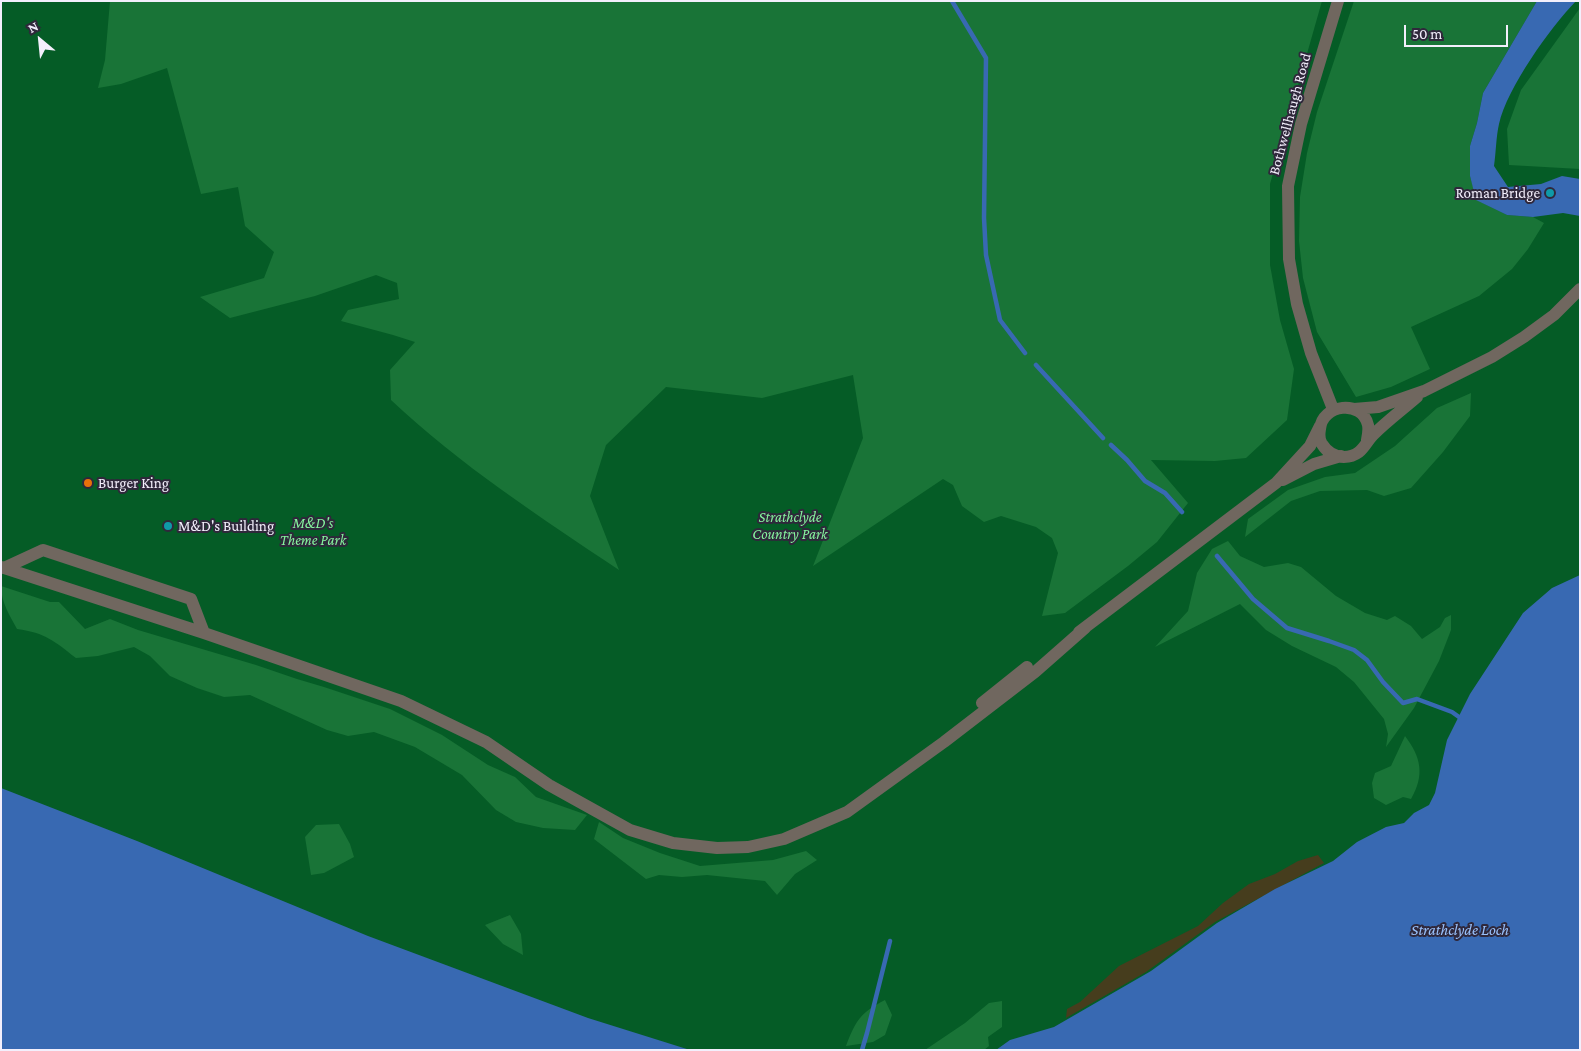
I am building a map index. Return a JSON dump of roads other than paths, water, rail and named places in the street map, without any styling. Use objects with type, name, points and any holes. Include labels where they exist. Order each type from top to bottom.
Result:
[{"type":"street","name":"Bothwellhaugh Road","points":[[1334,409],[1311,353],[1297,304],[1289,259],[1288,186],[1301,124],[1338,1]]},
{"type":"street","points":[[1354,409],[1378,407],[1424,392],[1492,357],[1554,315],[1580,289]]},
{"type":"street","points":[[1320,426],[1320,442],[1326,450],[1346,457],[1359,452],[1382,426],[1424,392]]},
{"type":"street","points":[[820,824],[905,764],[1000,687],[1084,628],[1276,483],[1310,446],[1327,413],[1334,409],[1345,407],[1360,412],[1368,424],[1368,440]]},
{"type":"street","points":[[1276,483],[1314,464],[1340,456]]},
{"type":"street","points":[[2,568],[43,550],[191,599],[204,633]]},
{"type":"street","points":[[2,568],[204,633],[401,701],[486,742],[549,785],[630,830],[673,844],[697,846],[748,847],[784,839],[847,812],[944,742],[1035,672],[1084,628]]},
{"type":"water","points":[[1537,1],[1576,1],[1542,42],[1511,93],[1499,124],[1494,166],[1508,187],[1541,184],[1562,176],[1580,179],[1580,216],[1563,213],[1533,217],[1507,215],[1476,200],[1470,176],[1470,146],[1483,93]]},
{"type":"water","name":"Strathclyde Loch","points":[[1580,575],[1580,1050],[996,1050],[1010,1040],[1054,1027],[1151,971],[1217,923],[1275,889],[1333,861],[1357,842],[1386,827],[1404,823],[1414,813],[1429,805],[1435,793],[1447,740],[1470,694],[1523,613],[1552,588]]},
{"type":"water","points":[[1,788],[137,841],[368,936],[588,1018],[690,1050],[1,1050]]},
{"type":"waterway","points":[[952,1],[986,58],[984,218],[986,255],[1000,320],[1025,353]]},
{"type":"waterway","points":[[1036,365],[1103,438]]},
{"type":"waterway","points":[[1111,445],[1145,481],[1165,493],[1182,512]]},
{"type":"waterway","points":[[1217,556],[1253,599],[1287,628],[1354,650],[1367,660],[1383,682],[1403,703],[1417,699],[1452,712],[1459,717]]},
{"type":"waterway","points":[[862,1050],[890,941]]},
{"type":"place","name":"Roman Bridge","points":[[1550,193]]},
{"type":"place","name":"Burger King","points":[[88,483]]},
{"type":"place","name":"M&D's Building","points":[[168,526]]},
{"type":"park label","name":"Strathclyde Country Park","points":[[790,526]]},
{"type":"park label","name":"M&D's Theme Park","points":[[313,532]]}]
